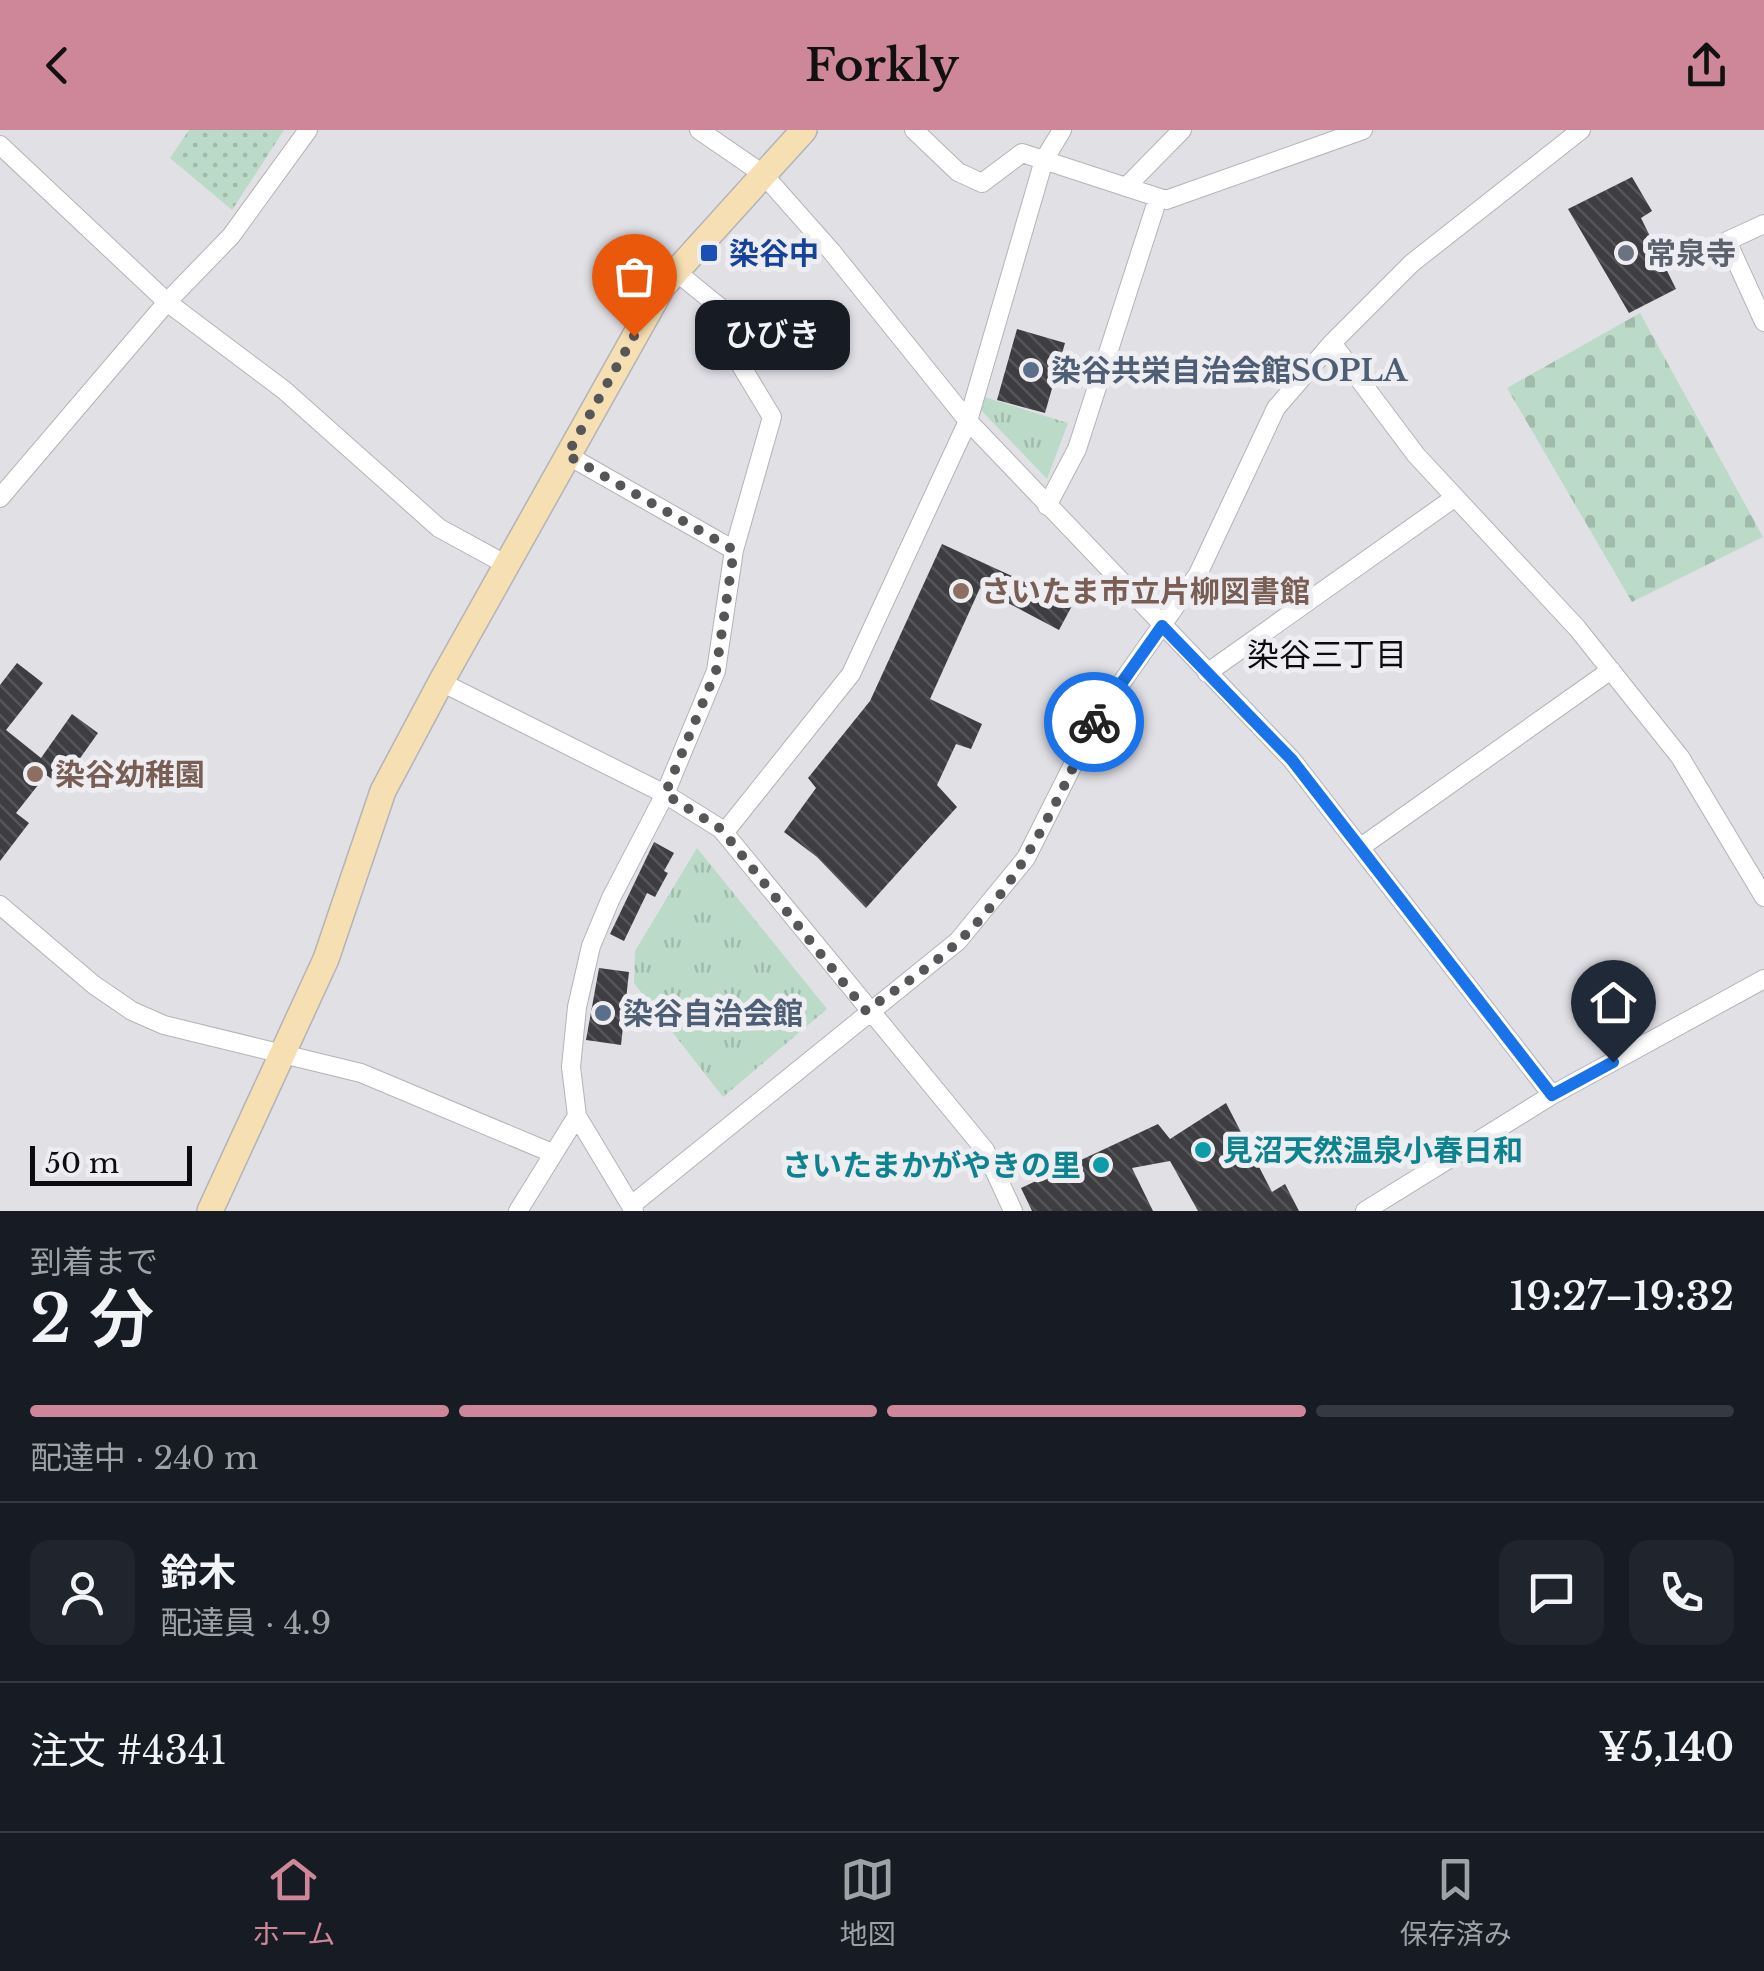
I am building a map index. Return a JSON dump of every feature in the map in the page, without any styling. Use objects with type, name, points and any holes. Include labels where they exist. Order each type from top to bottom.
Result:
[{"type":"street","points":[[0,498],[168,302],[231,236],[308,130]]},
{"type":"street","points":[[699,130],[763,174],[832,252],[968,421],[1292,760],[1552,1095]]},
{"type":"street","points":[[210,1211],[326,959],[383,791],[441,682],[674,270],[804,130]]},
{"type":"street","points":[[914,130],[958,172],[982,183],[1022,152],[1166,200],[1362,130]]},
{"type":"street","points":[[724,833],[852,674],[968,421],[1044,160],[1062,130]]},
{"type":"street","points":[[1126,187],[1182,130]]},
{"type":"street","points":[[674,270],[728,312],[728,344],[772,418],[734,550],[716,671],[665,794],[591,946],[577,1007],[572,1052],[576,1116],[634,1208],[866,1011],[958,942],[1017,870],[1046,824],[1096,719],[1198,574],[1276,408],[1332,343],[1412,263],[1581,130]]},
{"type":"street","points":[[0,145],[168,302],[284,390],[439,528],[507,565]]},
{"type":"street","points":[[1047,506],[1077,449],[1158,198]]},
{"type":"street","points":[[1764,224],[1727,241],[1764,322]]},
{"type":"street","points":[[1332,343],[1416,456],[1577,628],[1680,757],[1764,896]]},
{"type":"street","points":[[567,455],[734,550]]},
{"type":"street","points":[[1207,673],[1454,498]]},
{"type":"street","points":[[1361,846],[1611,670]]},
{"type":"street","points":[[441,682],[665,794],[724,833],[866,1011],[984,1150],[1013,1211]]},
{"type":"street","points":[[0,905],[132,1010],[164,1025],[361,1072],[552,1153]]},
{"type":"street","points":[[1366,1211],[1552,1095],[1764,979]]},
{"type":"street","points":[[518,1211],[576,1116]]},
{"type":"green space","points":[[189,130],[284,130],[232,210],[170,158]]},
{"type":"green space","points":[[1640,313],[1763,537],[1632,602],[1507,388]]},
{"type":"green space","points":[[984,397],[1068,423],[1047,479],[980,409]]},
{"type":"green space","points":[[697,848],[827,1009],[723,1097],[634,983],[635,951]]},
{"type":"building","name":"常泉寺","points":[[1632,177],[1652,211],[1641,218],[1676,289],[1629,313],[1568,209]]},
{"type":"building","points":[[1017,329],[1065,343],[1045,413],[997,400]]},
{"type":"building","points":[[942,544],[1073,604],[1059,630],[980,588],[930,699],[982,724],[971,749],[956,744],[937,785],[957,807],[866,908],[817,857],[784,832],[816,788],[808,778],[870,701]]},
{"type":"building","points":[[17,663],[43,683],[6,730],[41,758],[72,714],[98,733],[61,785],[46,775],[16,813],[29,823],[0,861],[0,685]]},
{"type":"building","points":[[654,842],[674,853],[664,871],[668,873],[655,897],[647,893],[624,941],[610,934]]},
{"type":"building","points":[[599,968],[629,972],[621,1045],[586,1040]]},
{"type":"building","points":[[1226,1103],[1272,1192],[1285,1184],[1299,1211],[1198,1211],[1170,1161],[1132,1168],[1153,1211],[1032,1211],[1021,1188],[1158,1124],[1170,1139]]},
{"type":"way so far","points":[[634,336],[567,455],[734,550],[716,671],[665,794],[721,829],[866,1011],[958,942],[1012,876],[1046,824],[1094,722]]},
{"type":"place","name":"染谷中","points":[[709,253]]},
{"type":"place","name":"常泉寺","points":[[1626,253]]},
{"type":"place","name":"ひびき","points":[[634,336]]},
{"type":"place","name":"染谷共栄自治会館SOPLA","points":[[1031,370]]},
{"type":"place","name":"さいたま市立片柳図書館","points":[[961,591]]},
{"type":"place","name":"染谷幼稚園","points":[[35,774]]},
{"type":"place","name":"染谷自治会館","points":[[603,1013]]},
{"type":"place","name":"見沼天然温泉小春日和","points":[[1203,1150]]},
{"type":"place","name":"さいたまかがやきの里","points":[[1101,1165]]},
{"type":"district","name":"染谷三丁目","points":[[1327,655]]},
{"type":"route","points":[[1094,722],[1162,626],[1292,760],[1499,1021],[1552,1095],[1613,1062]]}]
